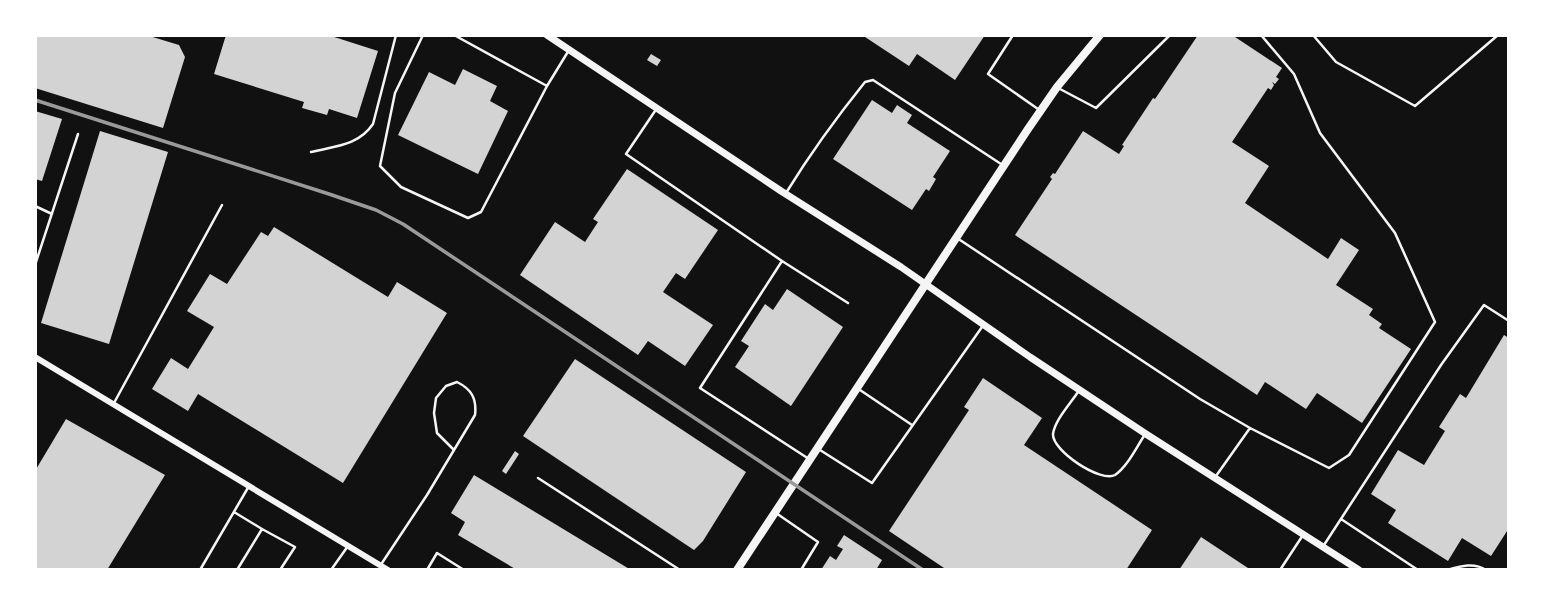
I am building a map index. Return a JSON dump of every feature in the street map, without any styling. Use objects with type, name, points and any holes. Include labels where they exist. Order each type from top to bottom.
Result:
[{"type":"main road","points":[[737,570],[1041,110],[1100,35]]},
{"type":"street","points":[[547,35],[926,285],[1079,390],[1359,570]]},
{"type":"street","points":[[35,357],[388,570]]},
{"type":"lane","points":[[311,152],[355,142],[366,135],[373,124],[396,35]]},
{"type":"lane","points":[[424,35],[395,93],[380,166],[401,187],[468,218],[481,212],[547,86],[569,50]]},
{"type":"lane","points":[[454,35],[547,86]]},
{"type":"lane","points":[[1013,35],[988,74],[1041,110]]},
{"type":"lane","points":[[1057,88],[1096,108],[1170,35]]},
{"type":"lane","points":[[957,237],[1179,385],[1250,428],[1329,468],[1349,455],[1435,323],[1395,233],[1320,132],[1294,74],[1261,35]]},
{"type":"lane","points":[[1313,35],[1336,62],[1415,106],[1499,35]]},
{"type":"lane","points":[[786,194],[834,119],[865,82],[873,80],[1004,166]]},
{"type":"lane","points":[[656,108],[626,154],[848,303]]},
{"type":"lane","points":[[35,265],[78,134]]},
{"type":"lane","points":[[114,403],[222,205]]},
{"type":"lane","points":[[35,206],[52,214]]},
{"type":"lane","points":[[782,261],[701,388],[810,459]]},
{"type":"lane","points":[[1322,547],[1483,305],[1509,321]]},
{"type":"lane","points":[[817,448],[872,483],[984,325]]},
{"type":"lane","points":[[380,566],[427,495],[454,450],[475,415],[476,404],[467,387],[457,382],[446,386],[436,398],[434,413],[437,433],[454,450]]},
{"type":"lane","points":[[857,388],[913,426]]},
{"type":"lane","points":[[1079,390],[1053,435],[1057,447],[1079,463],[1102,477],[1114,476],[1146,434]]},
{"type":"lane","points":[[1214,478],[1250,428]]},
{"type":"lane","points":[[538,478],[680,570]]},
{"type":"lane","points":[[200,570],[250,486]]},
{"type":"lane","points":[[234,512],[295,547],[280,570]]},
{"type":"lane","points":[[775,512],[818,542],[801,570]]},
{"type":"lane","points":[[1341,519],[1418,570]]},
{"type":"lane","points":[[237,570],[262,529]]},
{"type":"lane","points":[[1280,570],[1303,535]]},
{"type":"lane","points":[[331,570],[348,546]]},
{"type":"lane","points":[[427,570],[437,553],[464,570]]},
{"type":"lane","points":[[1447,570],[1468,565],[1481,566],[1486,570]]},
{"type":"building","points":[[35,35],[146,35],[179,45],[185,57],[163,128],[35,88]]},
{"type":"building","points":[[226,35],[328,35],[378,51],[357,118],[329,109],[327,115],[302,108],[304,102],[214,74]]},
{"type":"building","points":[[862,35],[985,35],[955,80],[917,54],[909,66]]},
{"type":"building","points":[[1198,35],[1232,35],[1282,68],[1276,77],[1279,79],[1275,84],[1272,82],[1274,85],[1271,90],[1268,88],[1232,142],[1269,166],[1245,203],[1328,259],[1341,238],[1359,250],[1336,285],[1373,309],[1369,315],[1382,324],[1379,328],[1411,349],[1362,423],[1317,393],[1306,409],[1265,382],[1257,395],[1015,235],[1052,179],[1050,177],[1055,174],[1083,131],[1119,154],[1124,146],[1122,145],[1153,98],[1155,99]]},
{"type":"building","points":[[651,54],[661,60],[657,66],[647,60]]},
{"type":"building","points":[[463,69],[497,86],[490,101],[508,111],[478,174],[398,135],[429,72],[455,85]]},
{"type":"building","points":[[872,100],[892,113],[897,105],[912,115],[907,123],[950,151],[933,177],[936,179],[929,191],[926,189],[912,210],[833,159]]},
{"type":"building","points":[[35,111],[62,119],[42,181],[35,179]]},
{"type":"building","points":[[100,131],[168,152],[109,344],[41,323]]},
{"type":"building","points":[[627,169],[718,230],[685,279],[676,273],[663,292],[713,325],[685,366],[648,341],[638,355],[520,275],[555,222],[585,242],[598,222],[593,219]]},
{"type":"building","points":[[274,227],[388,297],[397,282],[447,313],[343,483],[198,394],[188,411],[152,389],[171,358],[188,369],[214,327],[187,311],[210,274],[227,284],[261,232],[268,236]]},
{"type":"building","points":[[787,289],[843,327],[791,406],[735,367],[749,346],[741,341],[765,304],[773,310]]},
{"type":"building","points":[[1504,335],[1509,338],[1509,528],[1491,556],[1462,538],[1448,561],[1388,523],[1396,510],[1371,494],[1398,450],[1424,465],[1445,431],[1439,427],[1460,394],[1466,398]]},
{"type":"building","points":[[575,359],[746,472],[703,541],[694,550],[523,436]]},
{"type":"building","points":[[983,378],[1042,418],[1024,445],[1152,530],[1126,570],[947,570],[889,531],[969,410],[964,407]]},
{"type":"building","points":[[66,419],[165,475],[107,570],[35,570],[35,471]]},
{"type":"building","points":[[515,451],[519,454],[506,474],[502,471]]},
{"type":"building","points":[[474,475],[631,570],[517,570],[458,535],[465,522],[451,513]]},
{"type":"building","points":[[844,535],[882,560],[876,570],[821,570],[830,556],[836,560],[843,549],[837,546]]},
{"type":"building","points":[[1201,537],[1251,570],[1179,570]]},
{"type":"railway","points":[[35,100],[329,194],[376,210],[403,224],[923,570]]}]
